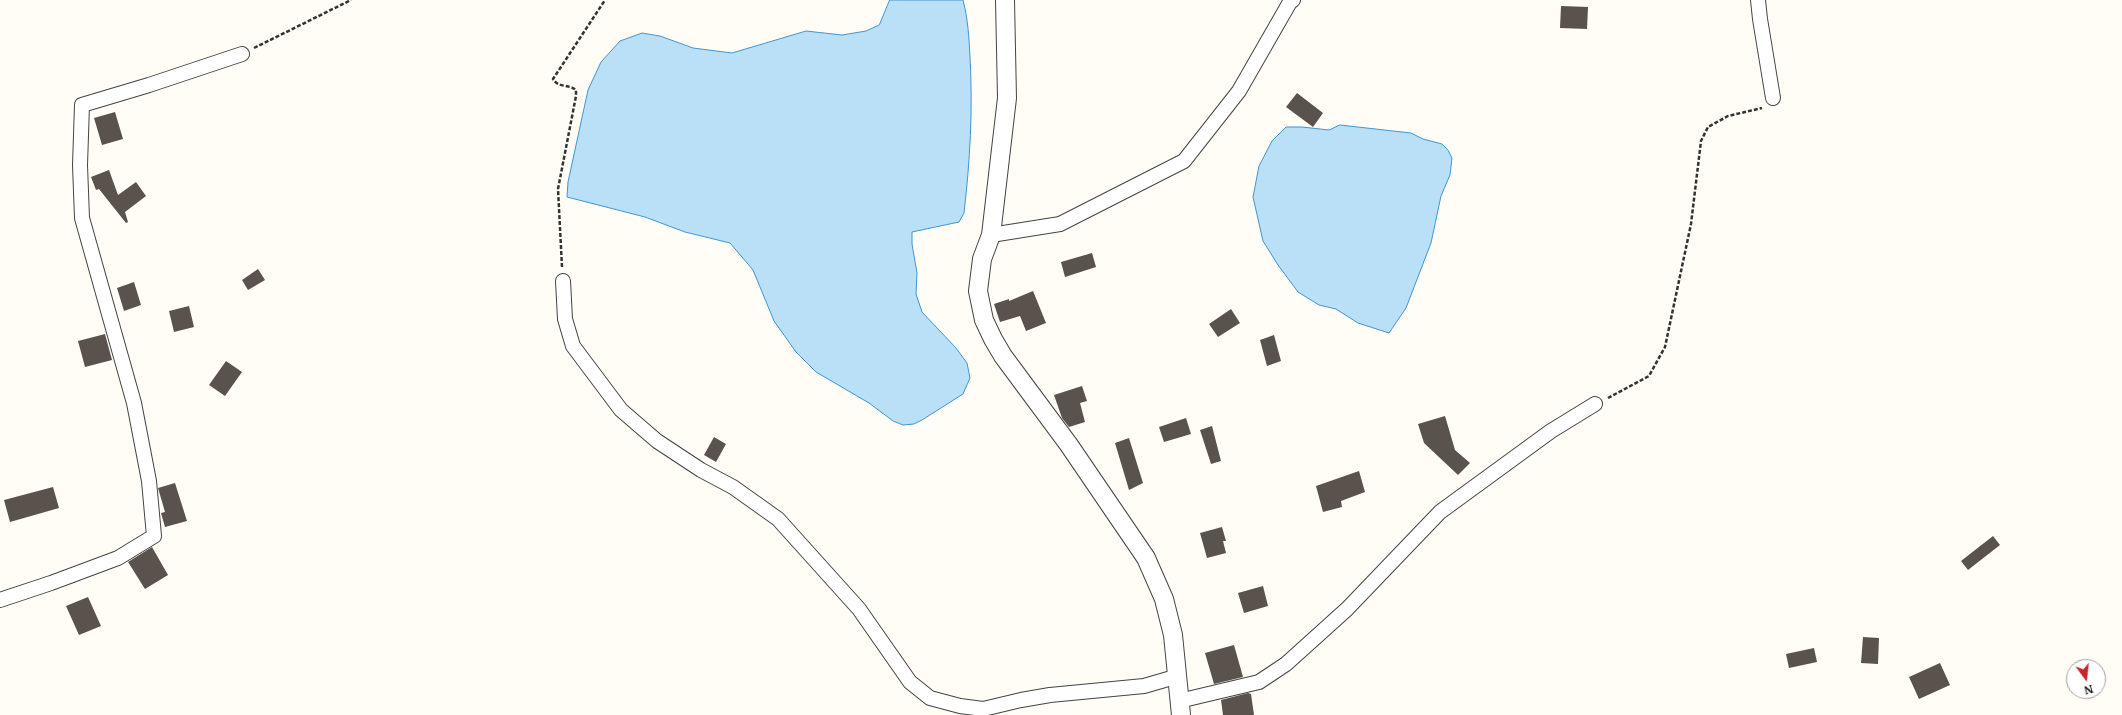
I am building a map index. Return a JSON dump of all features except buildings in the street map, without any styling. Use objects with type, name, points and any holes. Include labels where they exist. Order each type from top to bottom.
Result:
[{"type":"street","points":[[1005,0],[1007,98],[991,235],[982,259],[978,292],[984,320],[992,339],[1069,445],[1146,558],[1164,599],[1173,635],[1180,708],[1259,682],[1286,664],[1347,609],[1440,512],[1540,439],[1595,404]]},
{"type":"street","points":[[991,235],[1060,224],[1184,161],[1239,91],[1290,2],[1293,0]]},
{"type":"street","points":[[1758,0],[1773,98]]},
{"type":"street","points":[[0,600],[52,583],[118,558],[154,536],[149,481],[134,403],[82,218],[80,165],[82,105],[163,81],[242,54]]},
{"type":"street","points":[[563,281],[565,318],[573,346],[621,410],[657,441],[701,470],[733,487],[778,519],[859,609],[910,682],[930,698],[961,711],[983,709],[1050,695],[1144,686],[1176,677]]},
{"type":"path","points":[[242,54],[351,0]]},
{"type":"path","points":[[563,281],[558,189],[576,90],[558,84],[553,79],[605,0]]},
{"type":"path","points":[[1595,404],[1626,390],[1649,376],[1665,347],[1691,224],[1701,141],[1708,127],[1728,116],[1766,107],[1773,98]]},
{"type":"water","points":[[890,0],[963,0],[968,28],[971,77],[968,174],[964,213],[959,222],[912,232],[912,244],[917,273],[916,294],[922,312],[956,348],[967,363],[970,378],[963,394],[922,420],[914,424],[903,425],[893,421],[869,403],[816,372],[796,352],[774,321],[753,270],[730,243],[685,232],[645,217],[567,197],[568,182],[588,90],[601,62],[620,41],[642,33],[660,36],[693,48],[732,53],[806,31],[842,35],[866,31],[879,25]]},
{"type":"water","points":[[1340,125],[1411,133],[1423,139],[1442,144],[1448,150],[1452,158],[1450,175],[1441,196],[1431,243],[1406,308],[1389,333],[1358,323],[1336,309],[1319,305],[1298,292],[1278,265],[1263,241],[1253,197],[1259,166],[1272,141],[1286,127],[1329,130]]}]
